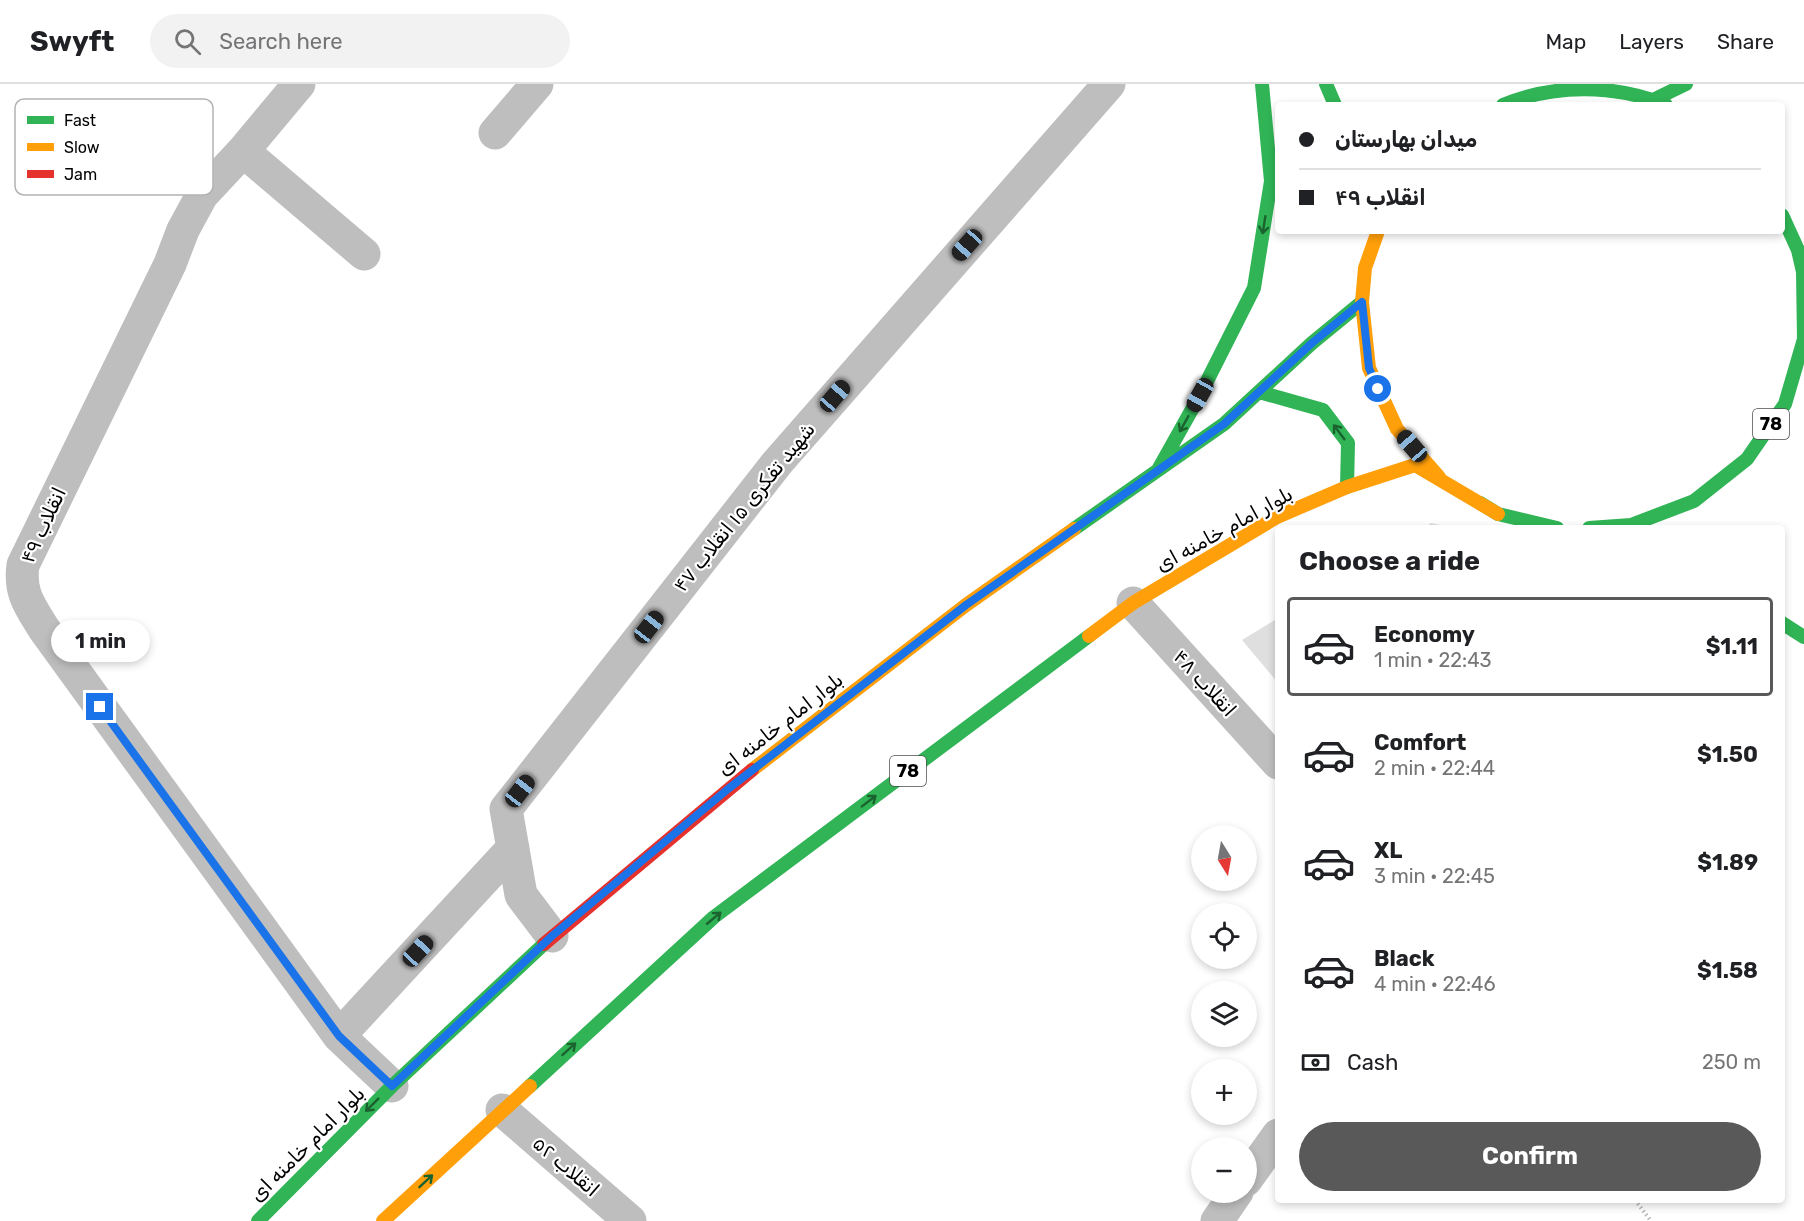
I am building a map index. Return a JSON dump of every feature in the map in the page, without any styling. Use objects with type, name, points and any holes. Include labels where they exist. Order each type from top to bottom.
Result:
[{"type":"main road","points":[[1158,470],[1254,288],[1271,181],[1262,84]]},
{"type":"main road","points":[[1326,84],[1334,102]]},
{"type":"main road","points":[[1519,84],[1532,93]]},
{"type":"main road","points":[[1510,102],[1532,93],[1594,88],[1660,102],[1686,84]]},
{"type":"main road","name":"78","points":[[1638,525],[1694,501],[1747,459],[1785,404],[1804,339],[1804,273],[1801,247],[1785,219]]},
{"type":"main road","name":"78","points":[[1377,234],[1365,267],[1362,302],[1369,368],[1397,429],[1441,479],[1498,514],[1544,525]]},
{"type":"main road","points":[[1362,240],[1365,267]]},
{"type":"main road","name":"بلوار امام خامنه ای","points":[[258,1221],[392,1086],[552,936],[728,789],[966,605],[1224,424],[1362,302]]},
{"type":"main road","points":[[1259,392],[1323,410],[1348,443],[1347,487]]},
{"type":"main road","name":"بلوار امام خامنه ای","points":[[383,1221],[714,917],[1133,603],[1277,517],[1347,487],[1414,465],[1498,514]]},
{"type":"main road","points":[[1785,625],[1804,637]]},
{"type":"street","name":"انقلاب ۴۹","points":[[213,183],[299,84]]},
{"type":"street","points":[[495,133],[537,84]]},
{"type":"street","name":"شهید تفکری ۱۵ انقلاب ۴۷","points":[[552,936],[521,894],[506,809],[777,463],[1109,84]]},
{"type":"street","points":[[243,151],[364,254]]},
{"type":"street","name":"انقلاب ۴۹","points":[[202,195],[183,230],[170,264],[23,565],[20,582],[26,600],[44,629],[339,1036],[392,1086]]},
{"type":"street","name":"انقلاب ۴۸","points":[[1133,603],[1275,760]]},
{"type":"street","points":[[339,1036],[513,848]]},
{"type":"street","name":"انقلاب ۵۲","points":[[502,1110],[630,1221]]},
{"type":"street","points":[[1257,1165],[1275,1139]]},
{"type":"street","points":[[1217,1221],[1229,1203]]},
{"type":"path","points":[[1637,1203],[1651,1221]]},
{"type":"building","points":[[1275,620],[1275,679],[1242,640]]},
{"type":"traffic: fast","points":[[1158,470],[1200,395],[1254,288],[1271,181],[1262,84]]},
{"type":"traffic: fast","points":[[1326,84],[1334,102]]},
{"type":"traffic: fast","points":[[1655,99],[1686,84]]},
{"type":"traffic: fast","points":[[1511,102],[1542,93],[1584,89],[1626,93],[1657,102]]},
{"type":"traffic: fast","points":[[1631,525],[1694,501],[1747,459],[1785,404],[1804,339],[1803,272],[1798,250],[1785,222]]},
{"type":"traffic: fast","points":[[1074,529],[1224,424],[1312,343],[1362,302]]},
{"type":"traffic: fast","points":[[1259,392],[1323,410],[1348,443],[1347,487]]},
{"type":"traffic: fast","points":[[1480,503],[1498,514],[1544,525]]},
{"type":"traffic: fast","points":[[1785,625],[1804,637]]},
{"type":"traffic: fast","points":[[530,1086],[714,917],[1089,636]]},
{"type":"traffic: fast","points":[[258,1221],[392,1086],[544,944]]},
{"type":"traffic: slow","points":[[1377,234],[1365,268],[1362,302],[1369,368],[1397,429],[1439,477]]},
{"type":"traffic: slow","points":[[1089,636],[1133,603],[1277,517],[1347,487],[1415,465],[1498,514]]},
{"type":"traffic: slow","points":[[752,770],[966,605],[1074,529]]},
{"type":"traffic: slow","points":[[383,1221],[530,1086]]},
{"type":"traffic: jam","points":[[544,944],[752,770]]},
{"type":"route","points":[[100,707],[339,1036],[392,1086],[552,936],[728,789],[966,605],[1224,424],[1312,343],[1362,302],[1369,368],[1378,389]]}]
